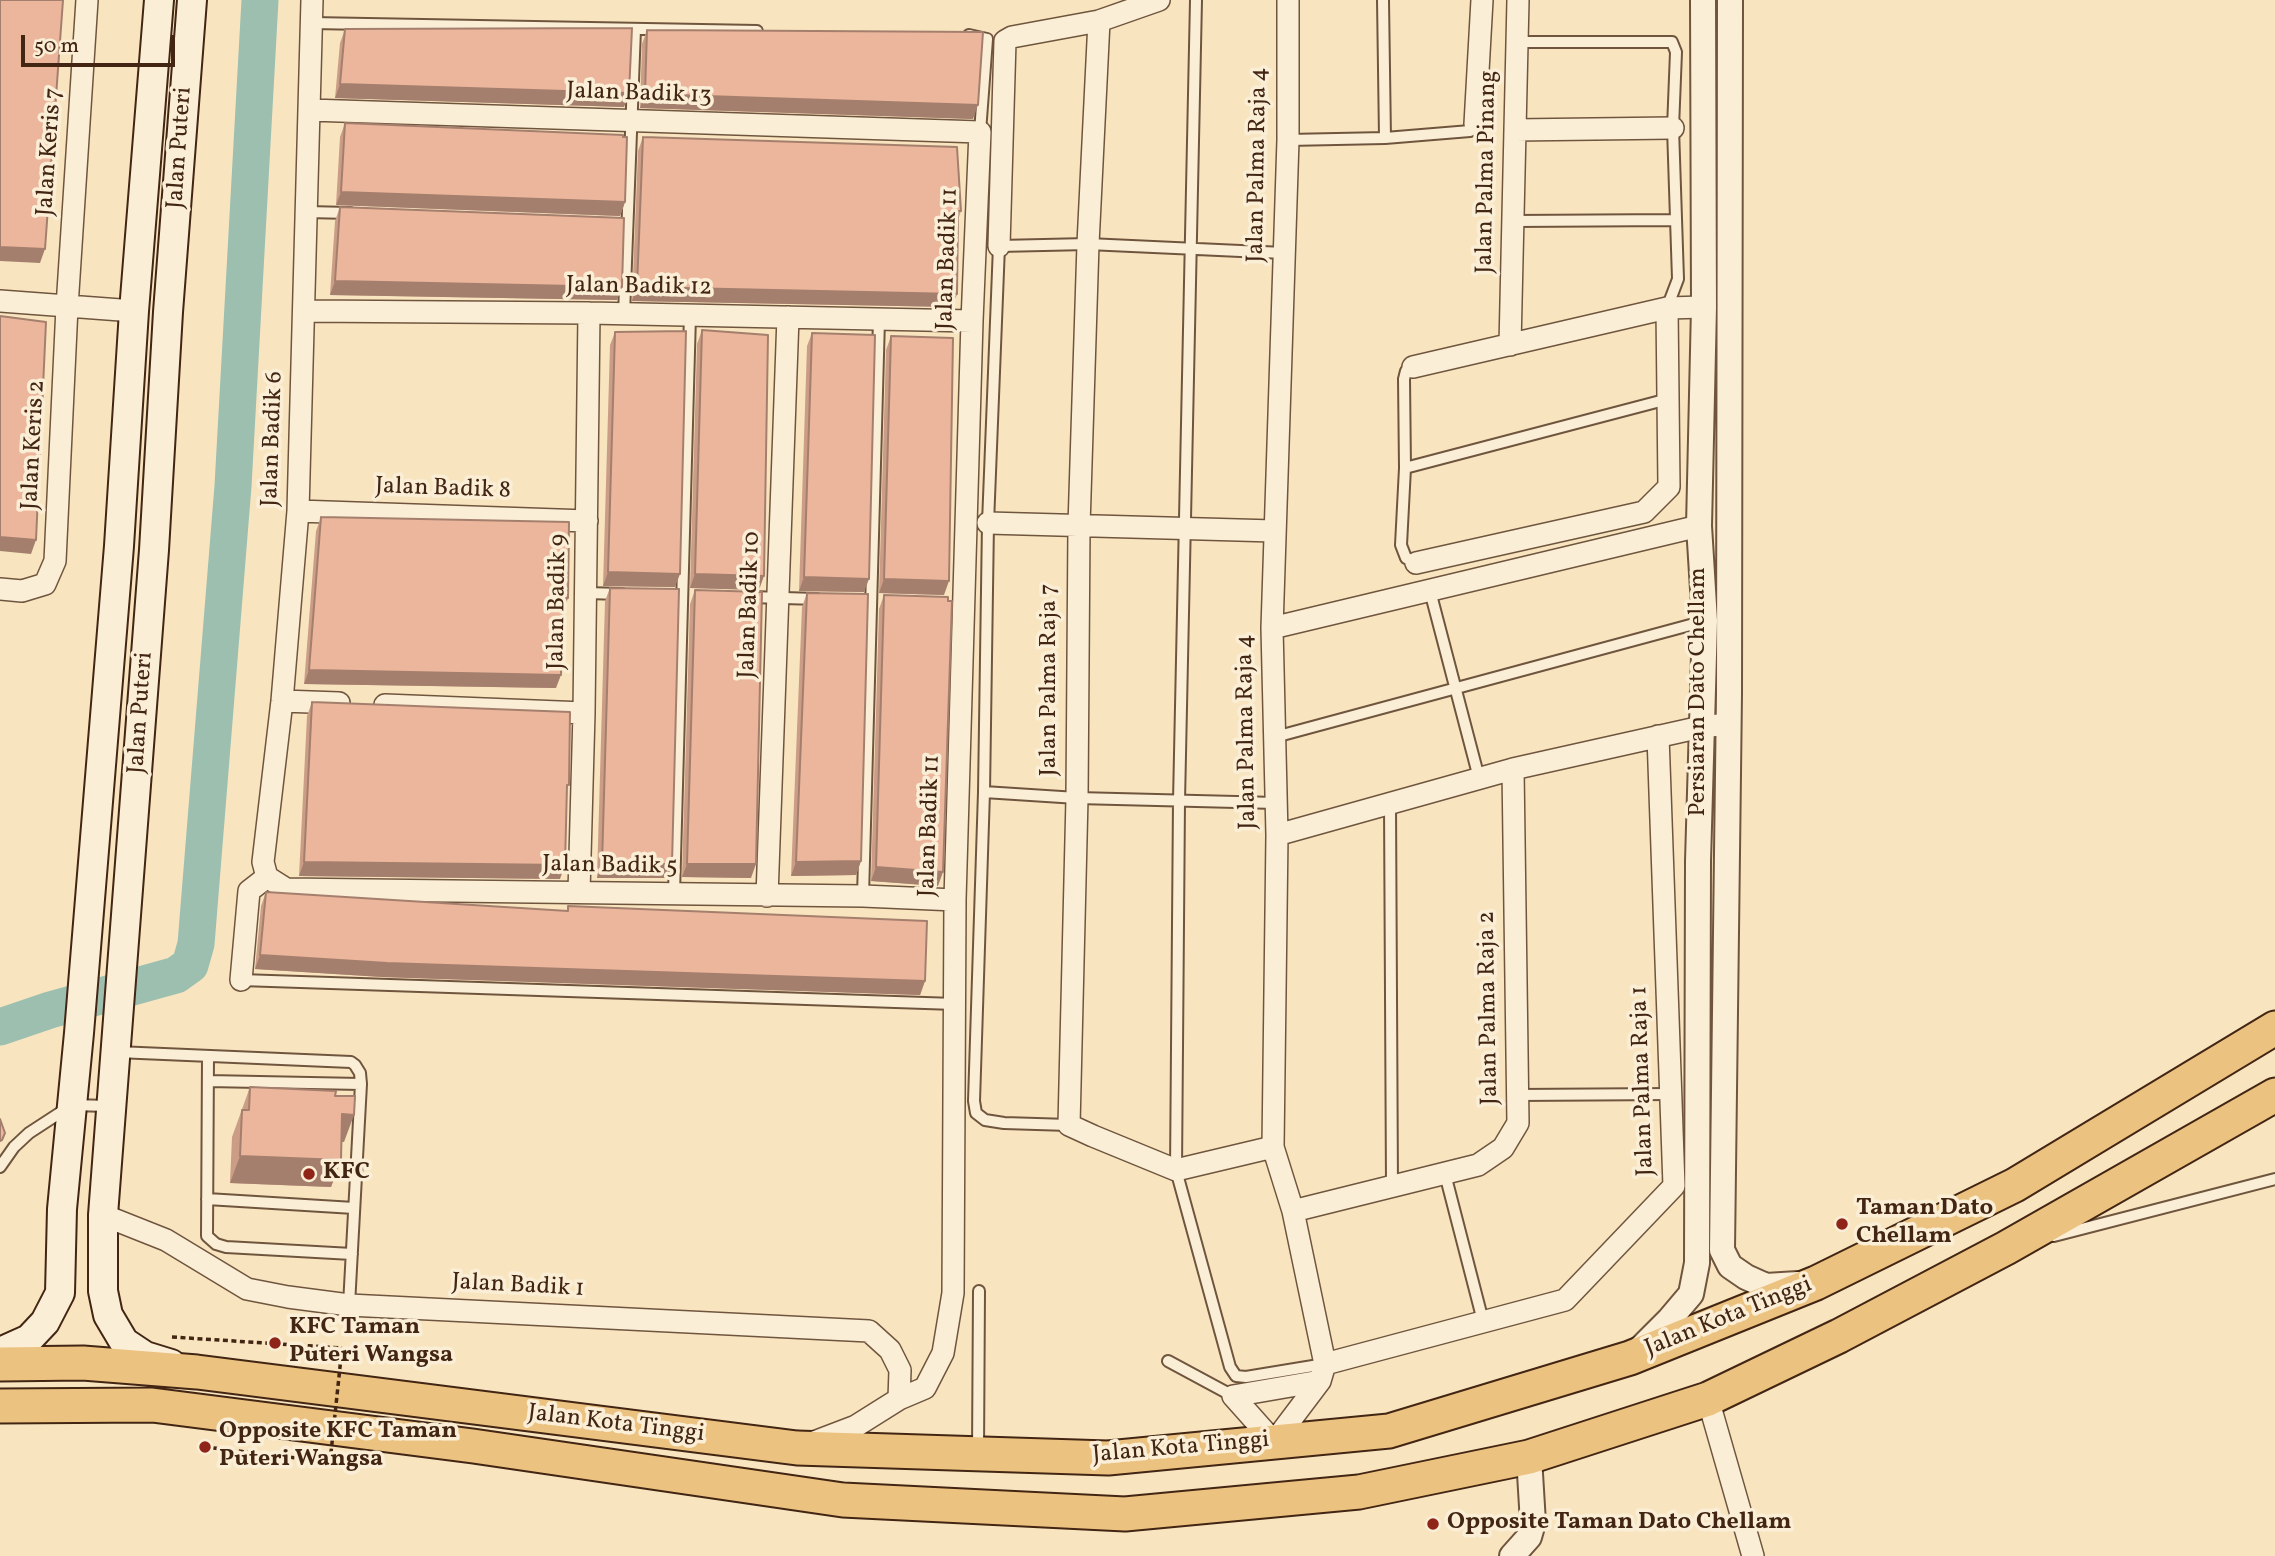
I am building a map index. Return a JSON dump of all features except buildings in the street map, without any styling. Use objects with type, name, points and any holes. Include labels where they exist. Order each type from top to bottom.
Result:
[{"type":"highway","name":"Jalan Kota Tinggi","points":[[0,1364],[83,1363],[197,1372],[797,1448],[1108,1458],[1389,1431],[1630,1358],[1816,1283],[2015,1185],[2275,1028]]},
{"type":"highway","name":"Jalan Kota Tinggi","points":[[0,1406],[152,1405],[473,1446],[843,1500],[1125,1514],[1359,1492],[1529,1457],[1708,1399],[1839,1336],[2006,1248],[2275,1095]]},
{"type":"main road","name":"Jalan Puteri","points":[[0,1352],[30,1339],[45,1322],[60,1293],[62,1209],[119,546],[134,311],[159,0]]},
{"type":"main road","name":"Jalan Puteri","points":[[192,0],[168,312],[154,550],[103,1215],[103,1291],[108,1315],[124,1342],[145,1356],[197,1372]]},
{"type":"main road","points":[[119,546],[154,550]]},
{"type":"street","name":"Jalan Keris 7","points":[[67,307],[87,0]]},
{"type":"street","name":"Jalan Badik 6","points":[[267,877],[262,862],[282,701],[298,512],[312,0]]},
{"type":"street","points":[[999,246],[1005,41],[1012,37],[1099,21],[1159,0]]},
{"type":"street","name":"Jalan Palma Raja 4","points":[[1288,0],[1288,140],[1272,628],[1277,835],[1273,1147],[1293,1212],[1322,1372]]},
{"type":"street","points":[[1475,124],[1482,0]]},
{"type":"street","name":"Jalan Palma Pinang","points":[[1510,345],[1518,0]]},
{"type":"street","name":"Persiaran Dato Chellam","points":[[1630,1358],[1691,1294],[1697,1264],[1698,861],[1705,621],[1699,526],[1704,307],[1703,0]]},
{"type":"street","name":"Persiaran Dato Chellam","points":[[1730,0],[1728,724],[1722,1250],[1730,1266],[1766,1286],[1816,1283]]},
{"type":"street","name":"Jalan Palma Raja 7","points":[[1069,1125],[1077,798],[1079,526],[1088,244],[1099,21]]},
{"type":"street","name":"Jalan Badik 13","points":[[310,110],[973,132]]},
{"type":"street","points":[[1515,130],[1673,128]]},
{"type":"street","name":"Jalan Badik 11","points":[[797,1448],[856,1426],[899,1399],[925,1388],[943,1353],[953,1293],[958,603],[972,321],[973,132]]},
{"type":"street","points":[[0,301],[134,311]]},
{"type":"street","name":"Jalan Keris 2","points":[[0,589],[22,591],[45,584],[55,561],[67,307]]},
{"type":"street","points":[[1413,367],[1667,308],[1704,307]]},
{"type":"street","points":[[1416,563],[1644,512],[1669,487],[1667,308]]},
{"type":"street","name":"Jalan Badik 12","points":[[305,311],[589,313],[972,321]]},
{"type":"street","name":"Jalan Badik 9","points":[[579,892],[589,313]]},
{"type":"street","name":"Jalan Badik 10","points":[[767,896],[788,317]]},
{"type":"street","name":"Jalan Badik 8","points":[[298,512],[587,521]]},
{"type":"street","points":[[988,523],[1275,531]]},
{"type":"street","points":[[1272,628],[1699,526]]},
{"type":"street","points":[[282,701],[584,713]]},
{"type":"street","points":[[1277,835],[1513,769],[1701,727],[1728,724]]},
{"type":"street","name":"Jalan Palma Raja 1","points":[[1233,1396],[1322,1372],[1483,1321],[1565,1300],[1674,1186],[1658,736]]},
{"type":"street","name":"Jalan Palma Raja 2","points":[[1293,1212],[1478,1165],[1503,1148],[1518,1123],[1513,769]]},
{"type":"street","points":[[241,980],[249,891],[267,877]]},
{"type":"street","name":"Jalan Badik 5","points":[[267,877],[286,889],[863,896],[955,900]]},
{"type":"street","points":[[1069,1125],[1176,1170],[1273,1147]]},
{"type":"street","name":"Jalan Badik 1","points":[[103,1215],[166,1240],[247,1289],[349,1305],[869,1331],[890,1350],[900,1370],[899,1399]]},
{"type":"street","points":[[1233,1396],[1274,1441],[1322,1372]]},
{"type":"street","points":[[1708,1399],[1753,1556]]},
{"type":"street","points":[[1512,1556],[1530,1537],[1533,1524],[1529,1457]]},
{"type":"lane","points":[[1196,0],[1179,801],[1176,1170],[1230,1367],[1236,1376],[1322,1372]]},
{"type":"lane","points":[[1383,0],[1385,138]]},
{"type":"lane","points":[[312,23],[772,32]]},
{"type":"lane","points":[[624,314],[635,29]]},
{"type":"lane","points":[[951,35],[987,39],[973,132]]},
{"type":"lane","points":[[1517,42],[1672,42],[1676,52],[1673,128],[1678,279],[1667,308]]},
{"type":"lane","points":[[1288,140],[1385,138],[1470,131],[1475,128],[1475,124]]},
{"type":"lane","points":[[307,212],[363,214]]},
{"type":"lane","points":[[1513,221],[1676,220]]},
{"type":"lane","points":[[613,224],[627,224]]},
{"type":"lane","points":[[1069,1125],[985,1120],[976,1113],[974,1101],[984,792],[988,523],[999,246],[1088,244],[1284,253]]},
{"type":"lane","points":[[674,894],[690,315]]},
{"type":"lane","points":[[863,896],[878,319]]},
{"type":"lane","points":[[1413,367],[1406,372],[1404,379],[1405,468],[1401,545],[1406,558],[1416,563]]},
{"type":"lane","points":[[1405,468],[1668,399]]},
{"type":"lane","points":[[1430,591],[1479,778]]},
{"type":"lane","points":[[586,593],[627,594]]},
{"type":"lane","points":[[668,595],[696,596]]},
{"type":"lane","points":[[737,597],[831,599]]},
{"type":"lane","points":[[858,600],[884,601]]},
{"type":"lane","points":[[1275,737],[1705,621]]},
{"type":"lane","points":[[984,792],[1077,798],[1276,803]]},
{"type":"lane","points":[[1390,804],[1392,1186]]},
{"type":"lane","points":[[241,980],[955,1003]]},
{"type":"lane","points":[[117,1043],[208,1057],[351,1062],[355,1065],[360,1073],[361,1084],[349,1305]]},
{"type":"lane","points":[[208,1057],[207,1236],[216,1244],[226,1247],[352,1254]]},
{"type":"lane","points":[[208,1081],[361,1084]]},
{"type":"lane","points":[[1517,1095],[1671,1094]]},
{"type":"lane","points":[[0,1167],[14,1147],[29,1133],[72,1105],[111,1106]]},
{"type":"lane","points":[[1445,1174],[1483,1321]]},
{"type":"lane","points":[[2006,1248],[2275,1179]]},
{"type":"lane","points":[[207,1199],[354,1209]]},
{"type":"lane","points":[[978,1454],[979,1291]]},
{"type":"lane","points":[[1168,1361],[1233,1396]]},
{"type":"path","points":[[165,1337],[342,1348],[330,1462],[205,1447]]},
{"type":"waterway","points":[[0,1027],[50,1010],[176,975],[190,965],[196,944],[233,486],[260,0]]},
{"type":"place","name":"KFC","points":[[309,1174]]},
{"type":"place","name":"Taman Dato Chellam","points":[[1842,1224]]},
{"type":"place","name":"KFC Taman Puteri Wangsa","points":[[275,1343]]},
{"type":"place","name":"Opposite KFC Taman Puteri Wangsa","points":[[205,1447]]},
{"type":"place","name":"Opposite Taman Dato Chellam","points":[[1433,1524]]}]
